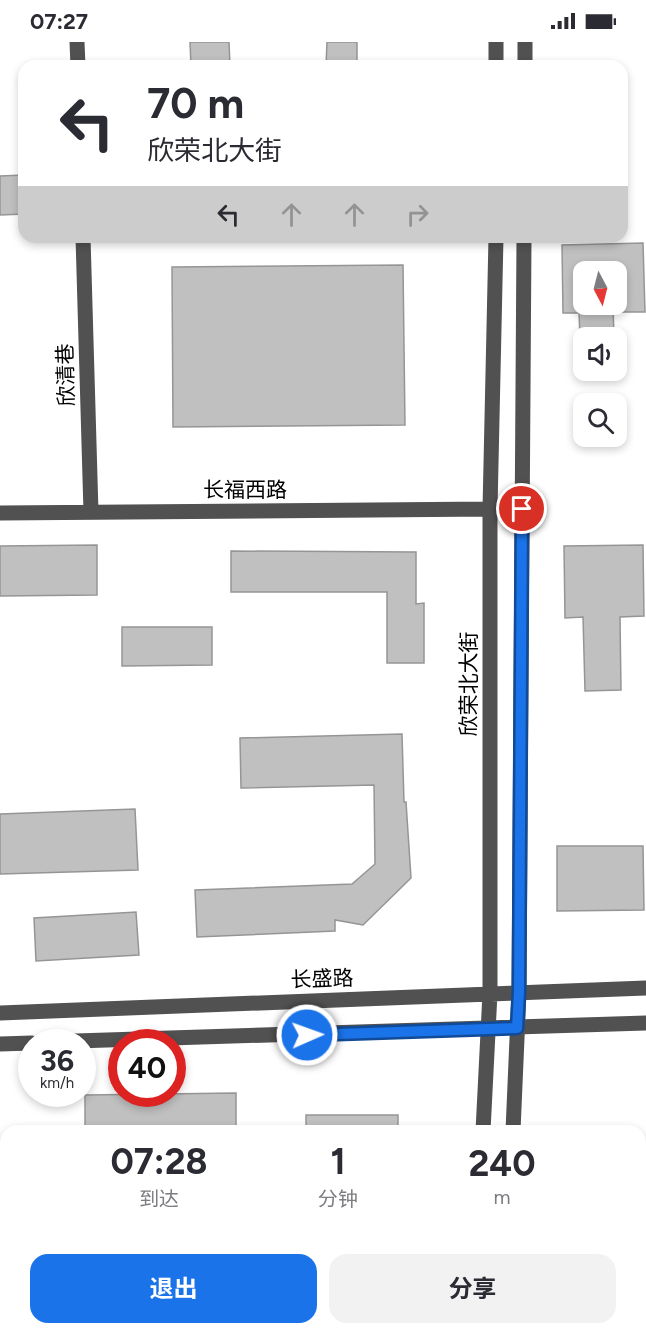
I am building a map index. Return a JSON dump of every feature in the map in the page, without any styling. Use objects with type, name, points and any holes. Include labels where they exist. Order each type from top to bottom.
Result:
[{"type":"street","points":[[77,42],[78,60]]},
{"type":"street","points":[[496,42],[496,60]]},
{"type":"street","points":[[525,42],[525,60]]},
{"type":"street","name":"欣清巷","points":[[83,243],[90,512]]},
{"type":"street","name":"欣荣北大街","points":[[483,1125],[490,993],[490,509],[496,243]]},
{"type":"street","points":[[513,1125],[519,992],[524,243]]},
{"type":"street","name":"长福西路","points":[[0,513],[490,509]]},
{"type":"street","name":"长盛路","points":[[0,1013],[646,988]]},
{"type":"street","points":[[96,1040],[646,1023]]},
{"type":"street","points":[[0,1044],[18,1043]]},
{"type":"building","points":[[190,42],[229,42],[230,60],[191,60]]},
{"type":"building","points":[[327,42],[357,42],[357,60],[326,60]]},
{"type":"building","points":[[18,175],[18,214],[0,215],[0,176]]},
{"type":"building","points":[[643,243],[645,312],[627,312],[627,261],[573,261],[573,313],[563,313],[562,245]]},
{"type":"building","points":[[403,265],[405,425],[173,427],[172,267]]},
{"type":"building","points":[[579,315],[613,315],[614,327],[580,327]]},
{"type":"building","points":[[97,545],[97,595],[0,596],[0,546]]},
{"type":"building","points":[[643,545],[644,616],[620,617],[621,690],[585,691],[583,617],[565,618],[564,546]]},
{"type":"building","points":[[231,551],[416,552],[416,604],[424,603],[424,663],[387,663],[387,592],[231,592]]},
{"type":"building","points":[[122,627],[212,627],[212,665],[122,666]]},
{"type":"building","points":[[402,734],[404,802],[406,802],[411,878],[363,925],[335,920],[335,931],[197,937],[195,890],[352,884],[375,864],[374,785],[241,788],[240,738]]},
{"type":"building","points":[[135,809],[138,870],[0,874],[0,814]]},
{"type":"building","points":[[557,846],[643,846],[644,910],[557,911]]},
{"type":"building","points":[[136,912],[139,955],[36,961],[34,918]]},
{"type":"building","points":[[236,1093],[236,1125],[85,1125],[85,1107],[96,1107],[96,1095],[108,1095],[108,1107],[186,1107],[186,1094]]},
{"type":"building","points":[[306,1115],[398,1115],[398,1125],[306,1125]]},
{"type":"route","points":[[307,1035],[517,1028],[522,509]]}]
